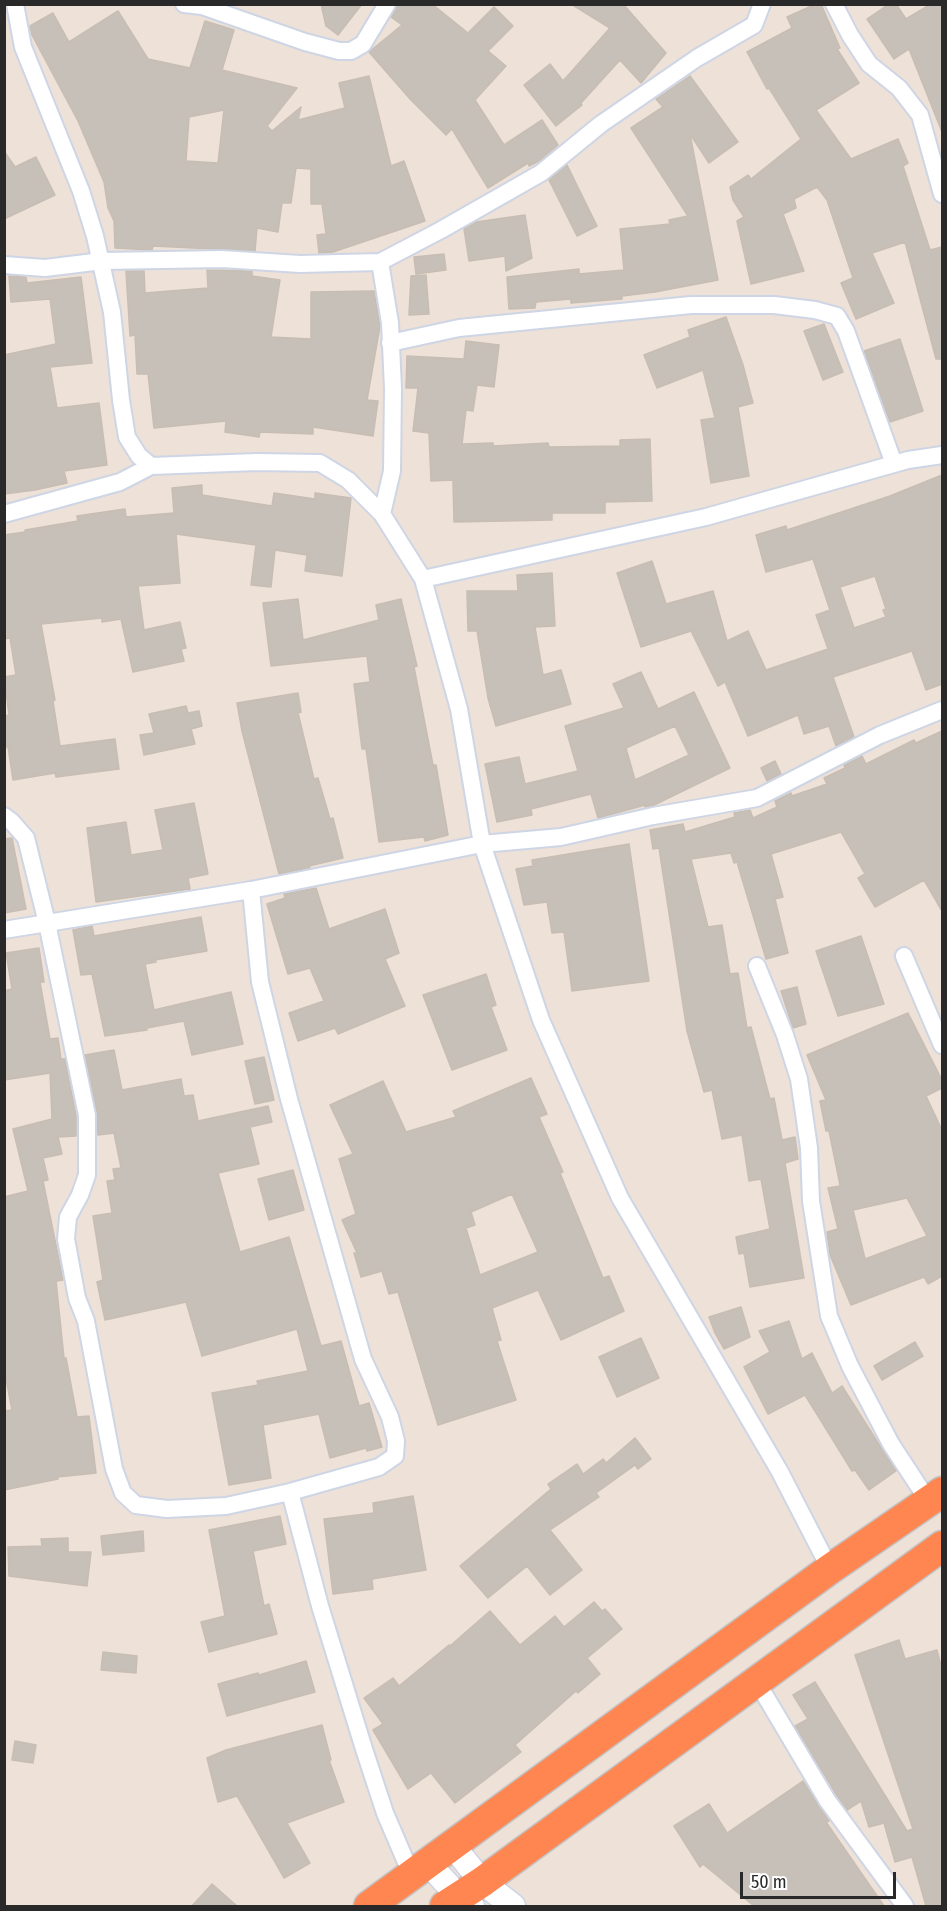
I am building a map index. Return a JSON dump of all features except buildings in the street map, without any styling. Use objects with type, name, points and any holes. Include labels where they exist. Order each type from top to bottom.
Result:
[{"type":"highway","points":[[369,1906],[830,1569],[936,1497]]},
{"type":"highway","points":[[465,1898],[942,1546]]},
{"type":"street","points":[[15,4],[23,47],[81,191],[102,261],[112,312],[121,400],[128,436],[139,456],[151,466]]},
{"type":"street","points":[[184,4],[202,6],[253,25],[339,51],[351,51],[363,44],[387,4]]},
{"type":"street","points":[[4,265],[45,268],[78,266],[102,261],[222,259],[300,264],[380,262],[541,173],[601,124],[697,58],[754,25],[762,4]]},
{"type":"street","points":[[834,4],[849,35],[870,64],[899,88],[920,115],[942,194]]},
{"type":"street","points":[[380,262],[390,323],[393,389],[392,471],[382,514]]},
{"type":"street","points":[[390,343],[459,328],[691,305],[774,305],[815,310],[837,316],[846,331],[894,464]]},
{"type":"street","points":[[423,579],[706,517],[894,464],[942,455]]},
{"type":"street","points":[[4,514],[120,482],[151,466],[257,462],[320,463],[348,480],[382,514],[423,579],[459,709],[482,844],[541,1020],[620,1198],[780,1472],[830,1569]]},
{"type":"street","points":[[4,930],[251,890],[482,844],[561,837],[653,816],[757,798],[880,735],[942,710]]},
{"type":"street","points":[[4,816],[26,838],[47,923],[87,1115],[87,1175],[80,1195],[68,1217],[66,1239],[77,1298],[86,1321],[114,1469],[123,1493],[136,1505],[167,1509],[226,1506],[290,1492],[379,1467],[395,1456],[396,1441],[390,1417],[363,1359],[289,1099],[260,982],[251,890]]},
{"type":"street","points":[[904,956],[942,1045]]},
{"type":"street","points":[[757,966],[785,1035],[799,1079],[809,1148],[811,1201],[829,1316],[850,1366],[891,1444],[936,1497]]},
{"type":"street","points":[[290,1492],[320,1606],[385,1813],[420,1869],[465,1898],[513,1906]]},
{"type":"street","points":[[757,1682],[827,1800],[905,1906]]},
{"type":"street","points":[[453,1846],[465,1898]]}]
